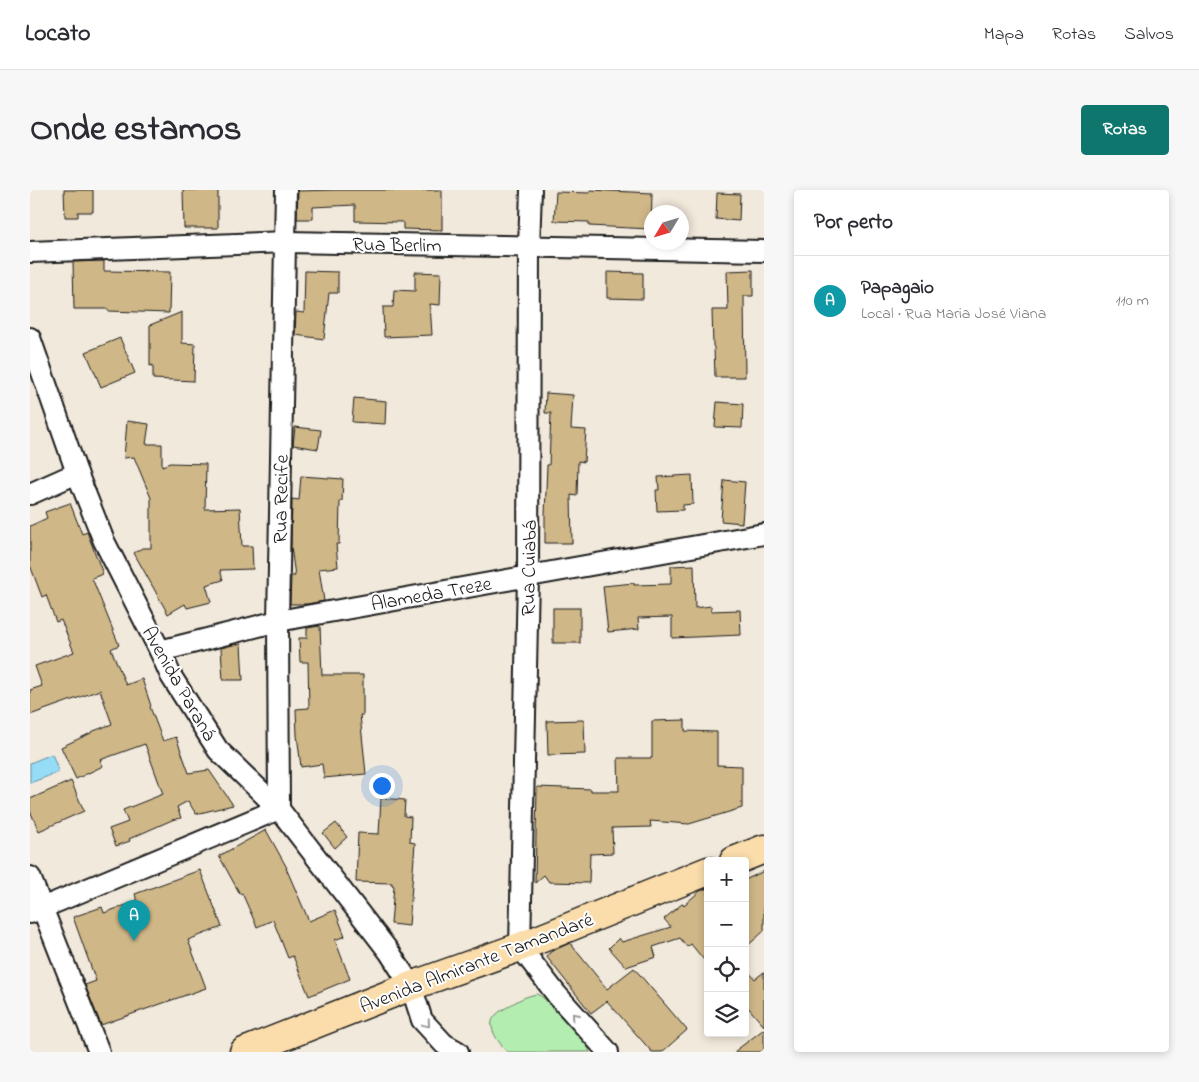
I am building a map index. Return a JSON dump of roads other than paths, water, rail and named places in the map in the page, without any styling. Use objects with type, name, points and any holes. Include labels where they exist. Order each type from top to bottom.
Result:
[{"type":"highway","points":[[744,857],[764,849]]},
{"type":"highway","name":"Avenida Almirante Tamandaré","points":[[244,1052],[411,986],[520,947],[704,873]]},
{"type":"street","name":"Rua Recife","points":[[279,809],[278,621],[286,190]]},
{"type":"street","name":"Rua Cuiabá","points":[[520,947],[528,576],[529,246],[532,190]]},
{"type":"street","name":"Rua Berlim","points":[[30,252],[286,242],[764,251]]},
{"type":"street","name":"Avenida Paraná","points":[[30,338],[77,473],[104,541],[171,676],[218,750],[279,809],[390,953],[411,986],[422,1020],[444,1044],[458,1052]]},
{"type":"street","points":[[30,494],[77,473]]},
{"type":"street","name":"Alameda Treze","points":[[160,651],[278,621],[764,534]]},
{"type":"street","points":[[36,911],[279,809]]},
{"type":"street","points":[[30,877],[36,911],[99,1052]]},
{"type":"street","points":[[520,947],[557,995],[608,1052]]},
{"type":"water","points":[[52,754],[59,772],[30,783],[30,763]]},
{"type":"place","name":"Papagaio","points":[[134,941]]}]
